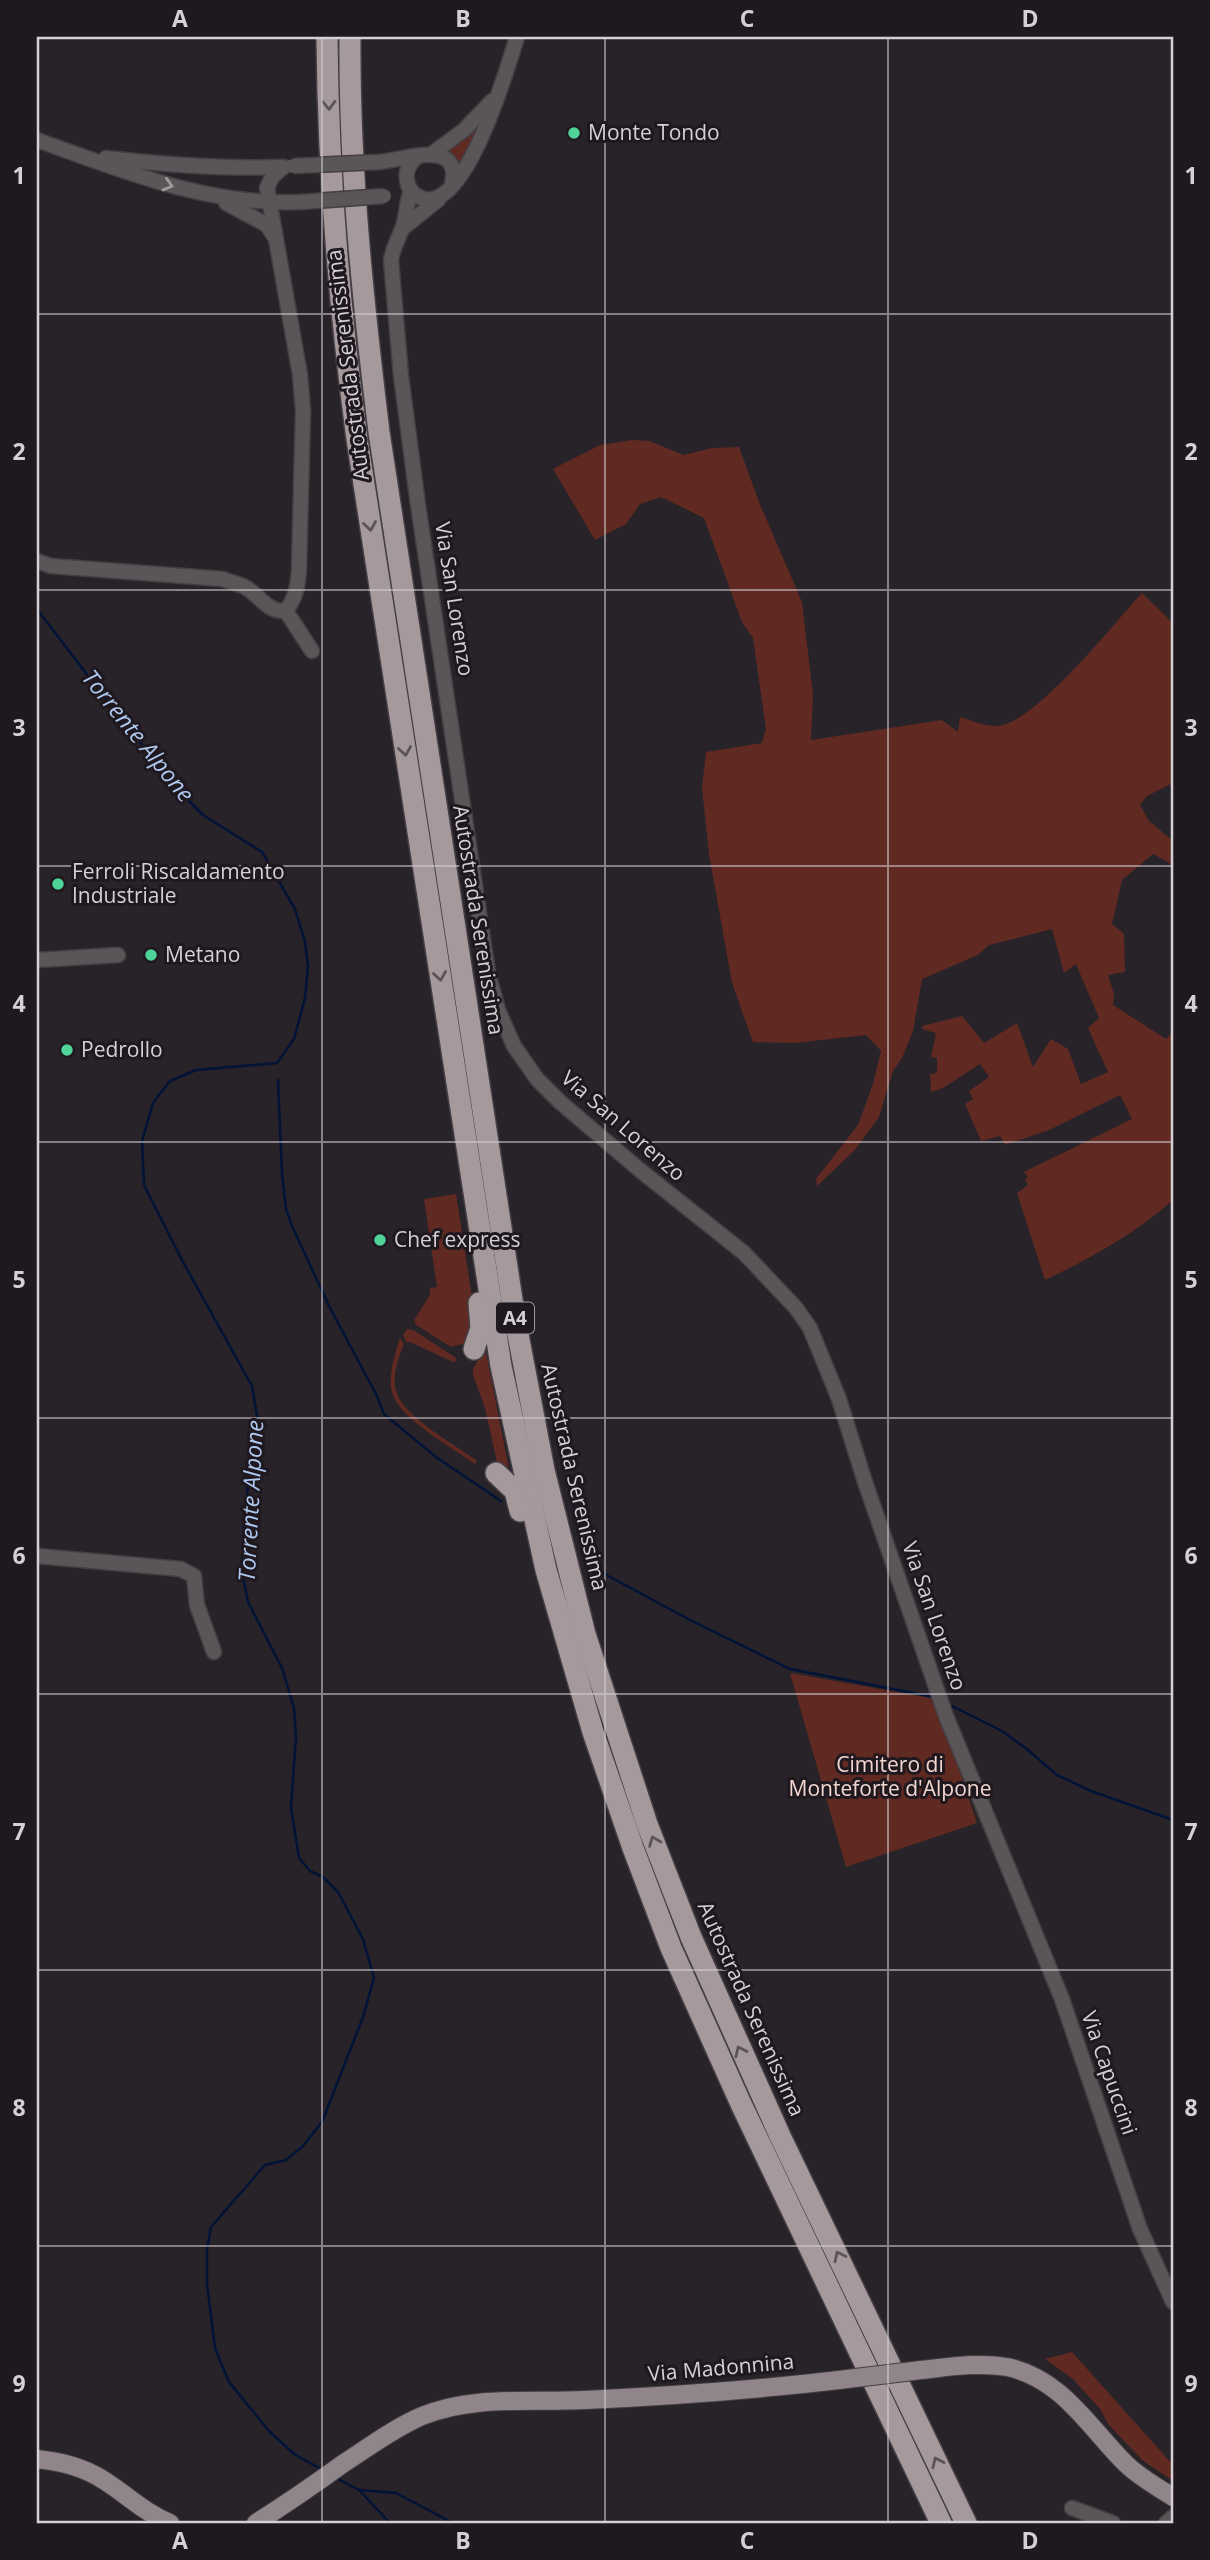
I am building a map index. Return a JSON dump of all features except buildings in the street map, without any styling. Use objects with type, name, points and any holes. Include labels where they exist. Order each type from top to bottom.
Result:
[{"type":"highway","name":"Autostrada Serenissima","points":[[327,37],[332,183],[343,330],[357,439],[500,1366],[546,1570],[593,1732],[671,1948],[741,2105],[941,2523]]},
{"type":"highway","name":"Autostrada Serenissima","points":[[350,37],[356,211],[365,322],[379,432],[515,1319],[541,1457],[564,1555],[585,1634],[647,1824],[691,1937],[775,2125],[966,2523]]},
{"type":"highway","points":[[474,1349],[481,1328],[475,1260],[477,1214]]},
{"type":"highway","points":[[496,1473],[515,1491],[530,1538],[546,1570]]},
{"type":"main road","name":"Via Madonnina","points":[[256,2523],[275,2516],[305,2491],[362,2452],[420,2417],[461,2404],[629,2398],[769,2388],[974,2365],[1006,2367],[1031,2375],[1060,2394],[1127,2465],[1168,2492]]},
{"type":"main road","points":[[37,2459],[64,2462],[85,2469],[105,2480],[126,2498],[170,2523]]},
{"type":"main road","points":[[126,2498],[139,2523]]},
{"type":"street","points":[[402,229],[442,197],[475,152],[517,37]]},
{"type":"street","points":[[80,156],[175,167],[234,169],[379,162],[417,157],[433,153],[458,135],[484,111],[501,84]]},
{"type":"street","points":[[37,140],[160,183],[208,195],[271,203],[400,196],[436,200],[442,197]]},
{"type":"street","points":[[433,153],[440,155],[450,165],[453,171],[452,185]]},
{"type":"street","points":[[400,196],[409,166],[417,157]]},
{"type":"street","points":[[286,611],[298,590],[303,410],[300,375],[268,188],[272,177],[288,167]]},
{"type":"street","points":[[208,195],[252,215],[267,225],[277,240]]},
{"type":"street","name":"Via San Lorenzo","points":[[400,196],[402,229],[393,247],[391,260],[404,402],[488,973],[498,1010],[514,1046],[537,1079],[641,1171],[744,1253],[796,1308],[810,1328],[839,1399],[946,1716],[1005,1859]]},
{"type":"street","points":[[277,240],[281,218],[288,206],[297,202]]},
{"type":"street","points":[[37,561],[51,566],[223,579],[247,588],[265,605],[276,611],[286,611]]},
{"type":"street","points":[[286,611],[312,651]]},
{"type":"street","points":[[37,960],[118,955]]},
{"type":"street","points":[[37,1556],[181,1569],[194,1576],[203,1626],[214,1652]]},
{"type":"street","name":"Via Capuccini","points":[[1005,1859],[1062,1999],[1140,2229],[1173,2302]]},
{"type":"street","points":[[1072,2508],[1113,2523]]},
{"type":"street","points":[[1166,2523],[1173,2517]]},
{"type":"green space","points":[[484,118],[458,168],[444,151]]},
{"type":"green space","points":[[632,440],[649,441],[684,455],[712,448],[739,447],[759,502],[802,602],[813,695],[811,740],[942,720],[958,732],[960,717],[992,726],[1013,721],[1052,691],[1142,593],[1173,623],[1173,783],[1147,796],[1140,805],[1149,821],[1173,841],[1173,868],[1153,854],[1122,880],[1112,924],[1124,934],[1125,972],[1108,975],[1114,994],[1113,1005],[1166,1039],[1173,1031],[1173,1200],[1112,1245],[1045,1280],[1017,1193],[1028,1185],[1025,1180],[1028,1177],[1024,1172],[1132,1119],[1120,1095],[1049,1130],[1005,1145],[1000,1136],[981,1141],[965,1104],[973,1099],[969,1091],[989,1077],[980,1064],[943,1088],[931,1092],[930,1074],[937,1073],[937,1058],[931,1057],[936,1033],[922,1029],[922,1026],[962,1016],[984,1043],[1017,1023],[1033,1067],[1051,1039],[1068,1049],[1081,1084],[1108,1072],[1088,1028],[1099,1018],[1076,964],[1064,973],[1052,929],[989,945],[978,955],[922,979],[913,1031],[902,1058],[893,1071],[879,1117],[854,1151],[817,1186],[816,1179],[858,1125],[873,1084],[881,1051],[866,1035],[795,1043],[753,1042],[732,983],[709,854],[702,788],[706,752],[762,743],[766,729],[753,638],[742,622],[704,518],[661,497],[640,504],[626,524],[595,540],[553,469],[600,445]]},
{"type":"green space","points":[[456,1194],[475,1316],[467,1343],[451,1347],[416,1325],[414,1320],[430,1295],[430,1288],[437,1287],[424,1199]]},
{"type":"green space","points":[[407,1329],[413,1330],[455,1357],[457,1361],[453,1362],[406,1342],[403,1335]]},
{"type":"green space","points":[[400,1338],[404,1344],[395,1379],[400,1401],[419,1420],[477,1461],[475,1464],[415,1422],[397,1402],[392,1392],[391,1379]]},
{"type":"green space","points":[[485,1348],[510,1474],[497,1462],[485,1408],[473,1375],[473,1369]]},
{"type":"green space","name":"Cimitero di Monteforte d'Alpone","points":[[790,1673],[936,1699],[977,1823],[846,1867]]},
{"type":"green space","points":[[1072,2352],[1173,2465],[1173,2481],[1142,2460],[1109,2425],[1100,2409],[1073,2379],[1045,2359]]},
{"type":"waterway","name":"Torrente Alpone","points":[[37,609],[183,795],[203,815],[262,852],[295,909],[305,942],[308,966],[305,998],[294,1039],[277,1063],[196,1070],[170,1081],[153,1103],[142,1141],[144,1185],[252,1386],[259,1428],[251,1459],[242,1572],[248,1602],[282,1668],[294,1708],[296,1737],[291,1808],[299,1858],[310,1871],[323,1877],[338,1892],[363,1939],[374,1978],[363,2017],[322,2122],[302,2147],[286,2160],[265,2165],[211,2227],[207,2249],[207,2284],[215,2348],[229,2382],[269,2431],[294,2454],[321,2469]]},
{"type":"waterway","points":[[278,1080],[286,1209],[329,1306],[384,1414],[436,1457],[501,1501]]},
{"type":"waterway","points":[[569,1487],[588,1565],[690,1620],[790,1669],[934,1697]]},
{"type":"waterway","points":[[952,1706],[1002,1731],[1057,1775],[1091,1791],[1173,1820]]},
{"type":"waterway","name":"Torrente Alpone","points":[[336,2478],[359,2490],[396,2493],[453,2523]]},
{"type":"waterway","points":[[359,2490],[390,2523]]},
{"type":"place","name":"Monte Tondo","points":[[574,133]]},
{"type":"place","name":"Ferroli Riscaldamento Industriale","points":[[58,884]]},
{"type":"place","name":"Metano","points":[[151,955]]},
{"type":"place","name":"Pedrollo","points":[[67,1050]]},
{"type":"place","name":"Chef express","points":[[380,1240]]}]
